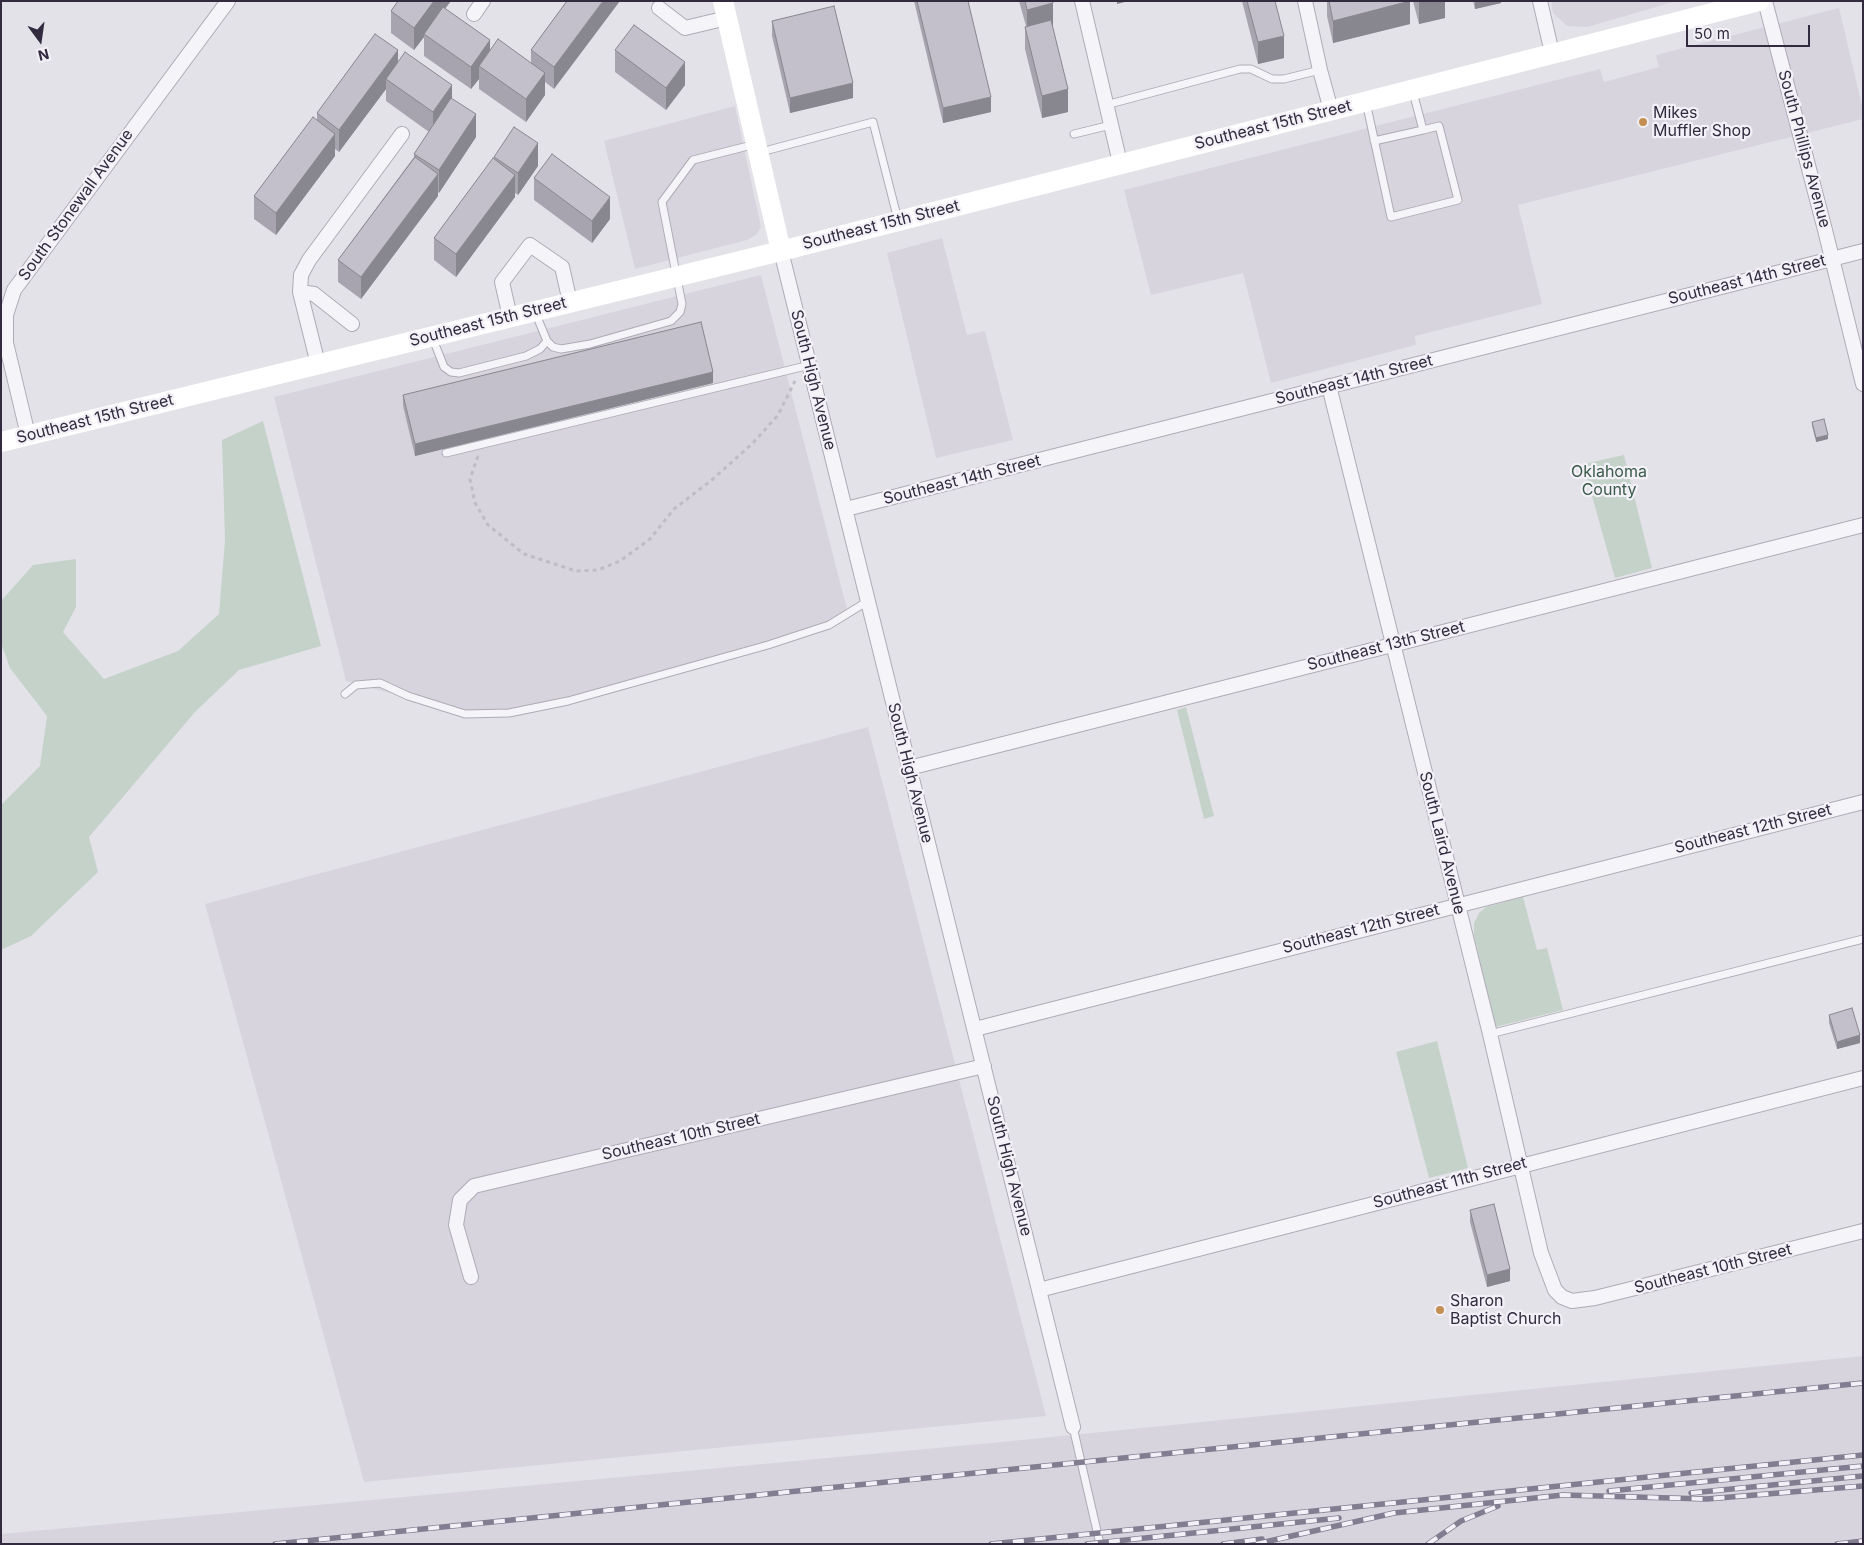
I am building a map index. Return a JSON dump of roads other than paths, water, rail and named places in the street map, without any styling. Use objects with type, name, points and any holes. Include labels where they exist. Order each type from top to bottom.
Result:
[{"type":"main road","name":"Southeast 15th Street","points":[[1,442],[678,276],[1759,1]]},
{"type":"main road","name":"South High Avenue","points":[[725,10],[781,250]]},
{"type":"street","name":"South Stonewall Avenue","points":[[28,436],[6,343],[6,315],[14,290],[228,1]]},
{"type":"street","points":[[474,14],[483,1]]},
{"type":"street","points":[[1082,1],[1120,163]]},
{"type":"street","points":[[1305,1],[1331,110]]},
{"type":"street","points":[[1540,1],[1552,53]]},
{"type":"street","name":"South Phillips Avenue","points":[[1765,1],[1863,384]]},
{"type":"street","points":[[659,8],[685,28],[725,10]]},
{"type":"street","points":[[318,364],[300,292],[301,275],[309,260],[402,134]]},
{"type":"street","points":[[510,317],[502,282],[530,245],[562,267],[570,302]]},
{"type":"street","name":"South High Avenue","points":[[781,250],[804,366],[846,509],[1074,1427]]},
{"type":"street","name":"Southeast 14th Street","points":[[846,509],[1863,251]]},
{"type":"street","points":[[300,292],[314,294],[352,324]]},
{"type":"street","name":"South Laird Avenue","points":[[1329,386],[1490,1034],[1548,1277],[1555,1290],[1562,1297]]},
{"type":"street","name":"Southeast 13th Street","points":[[909,768],[1863,525]]},
{"type":"street","name":"Southeast 12th Street","points":[[975,1029],[1457,904],[1863,802]]},
{"type":"street","name":"Southeast 10th Street","points":[[471,1277],[456,1225],[460,1200],[474,1186],[984,1066]]},
{"type":"street","name":"Southeast 11th Street","points":[[1039,1290],[1521,1164],[1863,1078]]},
{"type":"street","name":"Southeast 10th Street","points":[[1562,1297],[1572,1300],[1595,1298],[1863,1230]]},
{"type":"lane","points":[[1106,105],[1240,69],[1251,70],[1272,78],[1284,80],[1320,70]]},
{"type":"lane","points":[[1413,89],[1422,130]]},
{"type":"lane","points":[[1366,102],[1374,141],[1392,217],[1458,200],[1439,126],[1374,141]]},
{"type":"lane","points":[[535,311],[547,342],[553,347],[561,349],[590,344],[671,321],[680,312],[682,304],[662,202],[693,160],[873,122],[898,220]]},
{"type":"lane","points":[[1074,134],[1111,125]]},
{"type":"lane","points":[[432,336],[444,367],[451,372],[459,372],[526,356],[540,350],[547,342]]},
{"type":"lane","points":[[446,454],[804,366]]},
{"type":"lane","points":[[345,694],[356,685],[380,683],[408,696],[465,714],[509,713],[568,701],[803,634],[829,625],[868,600]]},
{"type":"lane","points":[[1490,1034],[1863,939]]},
{"type":"lane","name":"South High Avenue","points":[[1074,1427],[1100,1544]]},
{"type":"railway","points":[[275,1544],[1863,1383]]},
{"type":"railway","points":[[991,1544],[1863,1455]]},
{"type":"railway","points":[[1609,1491],[1863,1466]]},
{"type":"railway","points":[[1691,1493],[1863,1476]]},
{"type":"railway","points":[[1256,1544],[1394,1513],[1563,1495],[1707,1499],[1863,1486]]},
{"type":"railway","points":[[1428,1544],[1461,1521],[1498,1506]]},
{"type":"railway","points":[[1087,1544],[1339,1518]]},
{"type":"railway","points":[[1223,1544],[1262,1539]]},
{"type":"railway","points":[[1837,1544],[1863,1541]]},
{"type":"place","name":"Mikes Muffler Shop","points":[[1643,122]]},
{"type":"place","name":"Sharon Baptist Church","points":[[1440,1310]]},
{"type":"park label","name":"Oklahoma County","points":[[1609,481]]}]
